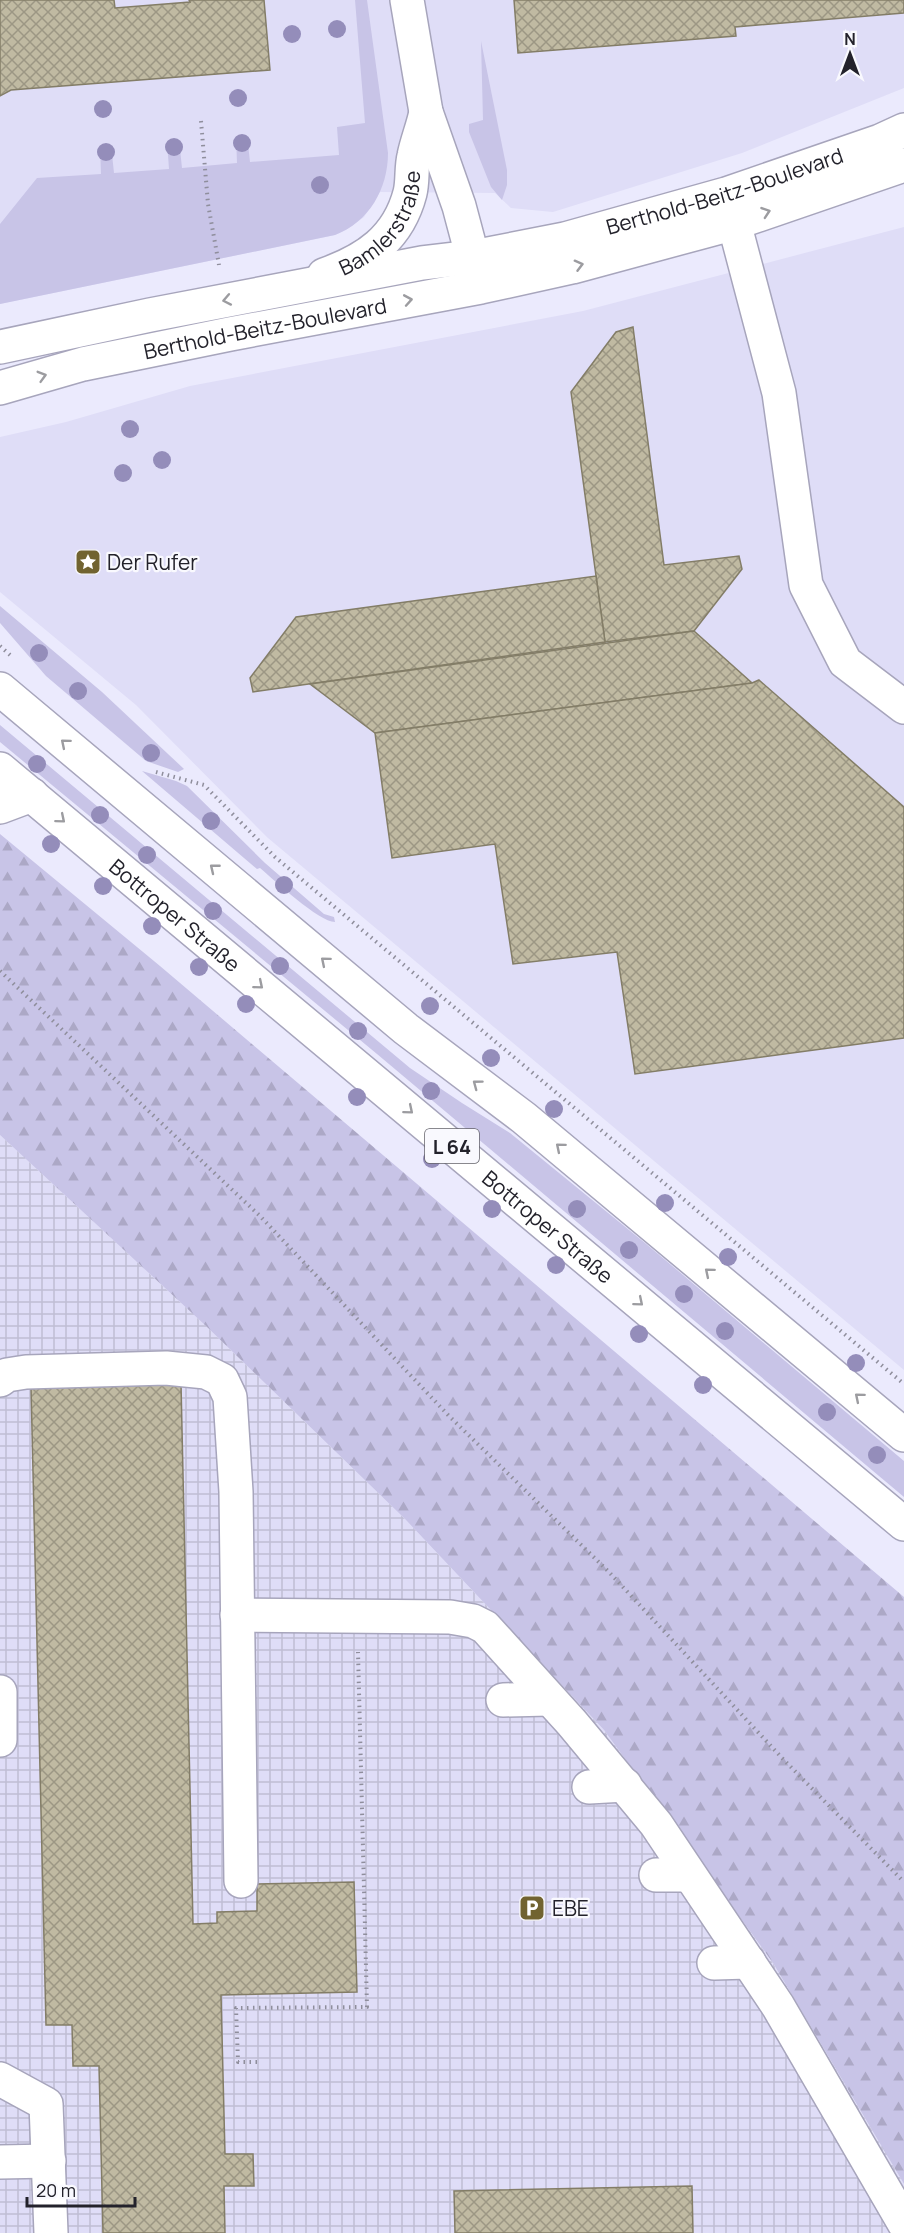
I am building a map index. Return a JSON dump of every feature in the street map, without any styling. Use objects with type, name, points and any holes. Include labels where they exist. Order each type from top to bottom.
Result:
[{"type":"main road","name":"Bamlerstraße","points":[[407,0],[426,112],[459,206],[477,272]]},
{"type":"main road","name":"Bamlerstraße","points":[[285,290],[350,265],[380,246],[405,209],[410,194],[414,154],[426,112]]},
{"type":"main road","name":"Berthold-Beitz-Boulevard","points":[[0,346],[422,263],[477,272],[532,276],[572,267],[730,209],[904,130]]},
{"type":"main road","name":"Berthold-Beitz-Boulevard","points":[[0,388],[94,361],[241,331],[477,272],[565,239],[730,209],[904,165]]},
{"type":"main road","points":[[730,209],[779,393],[806,585],[845,662],[904,707]]},
{"type":"main road","points":[[0,689],[406,1029],[524,1118],[904,1435]]},
{"type":"main road","name":"Bottroper Straße","points":[[0,769],[904,1524]]},
{"type":"main road","points":[[0,807],[32,795]]},
{"type":"main road","points":[[0,1380],[7,1375],[27,1372],[166,1368],[206,1372],[222,1380],[230,1397],[236,1492],[241,1881]]},
{"type":"main road","points":[[237,1615],[450,1617],[473,1621],[484,1627],[625,1785],[656,1824],[778,2006],[793,2053],[843,2139],[904,2223]]},
{"type":"main road","points":[[0,1692],[0,1740]]},
{"type":"main road","points":[[503,1700],[549,1698]]},
{"type":"main road","points":[[589,1787],[625,1785]]},
{"type":"main road","points":[[656,1875],[690,1875]]},
{"type":"main road","points":[[714,1963],[749,1962]]},
{"type":"main road","points":[[0,2079],[46,2104],[51,2233]]},
{"type":"main road","points":[[0,2162],[49,2161]]},
{"type":"path","points":[[201,121],[208,204],[219,265]]},
{"type":"path","points":[[204,785],[275,856],[904,1384]]},
{"type":"path","points":[[0,971],[260,1216],[449,1416],[609,1571],[783,1759],[904,1882]]},
{"type":"path","points":[[257,2062],[238,2062],[236,2008],[367,2007],[357,1615]]},
{"type":"shaded area","points":[[0,0],[904,0],[904,88],[742,153],[553,212],[511,208],[495,193],[380,192],[364,217],[335,235],[0,304]]},
{"type":"shaded area","points":[[904,227],[904,1370],[268,838],[136,705],[0,592],[0,437],[66,422],[190,386],[583,311]]},
{"type":"shaded area","name":"EBE","points":[[0,1135],[207,1327],[405,1519],[604,1730],[773,1963],[904,2184],[904,2233],[0,2233]]},
{"type":"green space","points":[[355,0],[367,0],[388,153],[385,179],[380,191],[367,213],[358,222],[335,235],[0,304],[0,224],[37,178],[101,174],[100,146],[111,145],[114,173],[169,169],[167,141],[179,140],[182,168],[237,163],[236,136],[247,135],[250,162],[339,155],[337,127],[365,123]]},
{"type":"green space","points":[[481,41],[507,170],[507,185],[502,200],[491,187],[469,132],[469,124],[483,120]]},
{"type":"green space","points":[[0,606],[102,692],[184,769],[178,772],[146,761],[46,676],[0,623]]},
{"type":"green space","points":[[0,725],[410,1068],[510,1133],[645,1243],[904,1461],[904,1497],[377,1054],[0,742]]},
{"type":"green space","points":[[142,771],[187,786],[265,863],[324,914],[334,917],[335,922],[318,915],[260,868],[257,869]]},
{"type":"green space","points":[[0,834],[160,966],[904,1597],[904,2184],[773,1963],[604,1730],[405,1519],[207,1327],[0,1135]]},
{"type":"building","points":[[0,0],[114,0],[115,8],[190,2],[189,0],[264,0],[270,70],[11,90],[0,96]]},
{"type":"building","points":[[514,0],[904,0],[904,13],[735,27],[736,36],[518,53]]},
{"type":"building","points":[[633,327],[664,565],[739,556],[742,569],[694,631],[605,642],[571,392],[616,332]]},
{"type":"building","points":[[596,576],[605,642],[253,692],[250,678],[296,617]]},
{"type":"building","points":[[694,631],[752,683],[375,733],[310,684]]},
{"type":"building","points":[[759,680],[904,807],[904,1038],[635,1074],[617,952],[513,964],[495,844],[392,858],[375,733],[752,683]]},
{"type":"building","points":[[181,1384],[193,1924],[217,1923],[217,1912],[257,1911],[257,1884],[354,1882],[357,1992],[221,1995],[225,2154],[253,2154],[254,2186],[224,2186],[225,2233],[103,2233],[99,2066],[73,2066],[72,2025],[46,2025],[31,1387]]},
{"type":"building","points":[[692,2186],[693,2233],[455,2233],[454,2191]]},
{"type":"place","name":"Der Rufer","points":[[88,562]]},
{"type":"place","name":"EBE","points":[[532,1908]]}]
